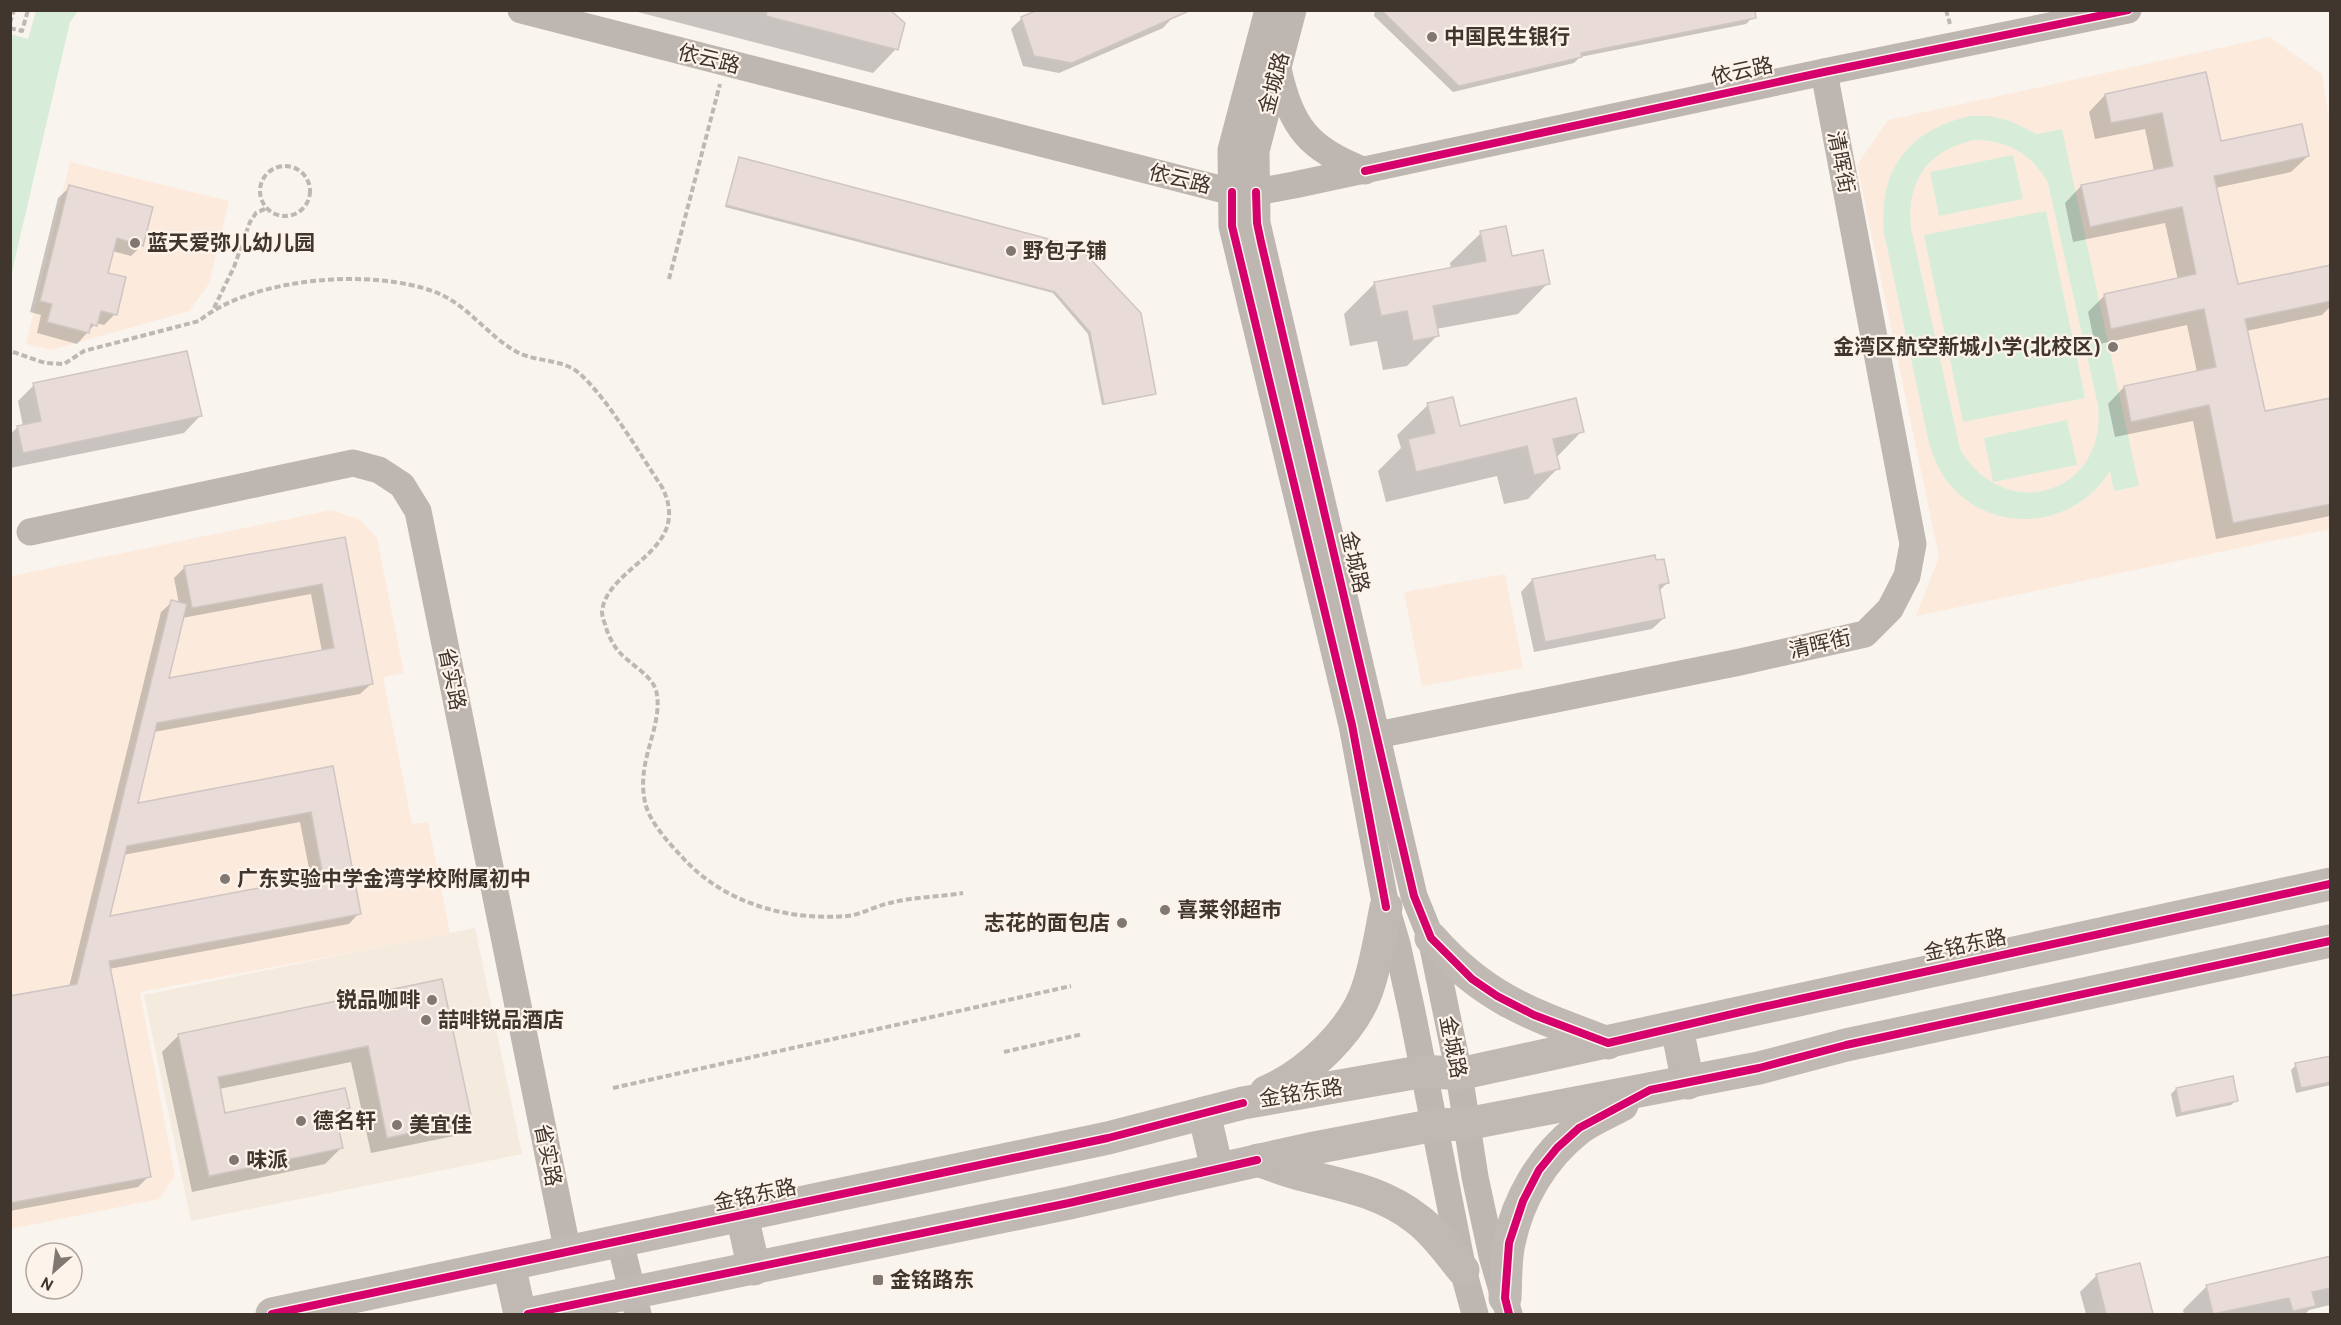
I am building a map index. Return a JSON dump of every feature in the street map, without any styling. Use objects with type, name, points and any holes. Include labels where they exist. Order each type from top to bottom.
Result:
[{"type":"main road","name":"金铭东路","points":[[272,1314],[1108,1138],[1243,1103],[1425,1071],[1459,1074],[2331,884]]},
{"type":"main road","points":[[1243,1103],[1281,1086],[1305,1070],[1332,1044],[1354,1016],[1369,986],[1386,907]]},
{"type":"main road","points":[[1431,938],[1472,979],[1497,996],[1534,1015],[1608,1043]]},
{"type":"main road","points":[[528,1314],[636,1304],[754,1269],[1069,1203],[1257,1160],[1688,1083],[1846,1045],[2331,941]]},
{"type":"main road","points":[[1677,1028],[1688,1083]]},
{"type":"main road","points":[[1507,1306],[1509,1244],[1523,1201],[1539,1170],[1557,1148],[1579,1128],[1650,1090]]},
{"type":"main road","points":[[1204,1113],[1217,1169]]},
{"type":"main road","points":[[1257,1160],[1306,1176],[1353,1186],[1392,1202],[1419,1220],[1443,1245],[1462,1270]]},
{"type":"main road","points":[[742,1216],[754,1269]]},
{"type":"main road","points":[[509,1265],[520,1314]]},
{"type":"street","name":"依云路","points":[[521,10],[1244,192],[1365,171],[1824,72],[2128,10]]},
{"type":"street","name":"金城路","points":[[1268,10],[1231,150],[1261,242],[1414,896],[1431,938],[1459,1074],[1451,1124],[1462,1270],[1475,1314]]},
{"type":"street","name":"金城路","points":[[1293,10],[1256,151],[1232,226],[1352,725],[1386,907],[1397,944],[1425,1071],[1451,1124],[1507,1306]]},
{"type":"street","points":[[1278,68],[1285,100],[1294,120],[1308,138],[1335,158],[1365,171]]},
{"type":"street","name":"清晖街","points":[[1377,735],[1740,662],[1865,634],[1890,609],[1907,576],[1913,544],[1824,72]]},
{"type":"street","name":"省实路","points":[[30,532],[353,463],[379,470],[402,485],[418,511],[568,1253]]},
{"type":"street","points":[[620,1242],[636,1304]]},
{"type":"path","points":[[10,23],[14,10]]},
{"type":"path","points":[[10,28],[22,31],[28,10]]},
{"type":"path","points":[[669,279],[726,63]]},
{"type":"path","points":[[286,166],[302,172],[307,179],[310,194],[303,208],[289,215],[281,215],[267,208],[260,193],[261,185],[270,171],[286,166]]},
{"type":"path","points":[[214,309],[234,267],[250,222],[256,213],[267,208]]},
{"type":"path","points":[[13,352],[45,363],[64,364],[84,351],[199,321],[214,309],[263,291],[346,278],[392,281],[436,292],[468,311],[519,353],[563,364],[577,372],[595,389],[669,500],[668,520],[662,539],[614,586],[605,599],[602,613],[607,632],[617,650],[651,682],[657,693],[657,712],[642,773],[645,803],[656,825],[695,872],[726,892],[762,909],[807,917],[850,916],[888,903],[963,893]]},
{"type":"path","points":[[613,1088],[1071,986]]},
{"type":"path","points":[[1004,1052],[1083,1034]]},
{"type":"shaded area","name":"金湾区航空新城小学(北校区)","points":[[2270,37],[2322,74],[2330,126],[2330,529],[1916,616],[1939,557],[1857,165],[1888,120]]},
{"type":"shaded area","name":"蓝天爱弥儿幼儿园","points":[[70,162],[229,201],[209,284],[189,311],[51,350],[26,344]]},
{"type":"shaded area","name":"广东实验中学金湾学校附属初中","points":[[331,510],[359,519],[377,538],[404,673],[383,677],[412,824],[428,822],[450,934],[140,992],[175,1176],[159,1199],[11,1229],[11,576]]},
{"type":"shaded area","points":[[1505,574],[1523,668],[1422,686],[1404,592]]},
{"type":"shaded area","points":[[475,928],[522,1154],[191,1221],[144,995]]},
{"type":"green space","points":[[36,11],[78,11],[70,22],[11,276],[11,34],[28,39]]},
{"type":"green space","points":[[1970,116],[1990,116],[2010,121],[2037,134],[2062,129],[2139,486],[2114,491],[2110,471],[2096,489],[2079,502],[2060,512],[2040,518],[2019,519],[1997,515],[1977,507],[1953,489],[1940,470],[1929,443],[1884,233],[1883,210],[1892,172],[1902,156],[1930,131],[1948,122]],"holes":[[[1974,140],[2008,146],[2027,157],[2048,183],[2098,405],[2097,436],[2087,460],[2071,478],[2050,489],[2026,492],[2002,487],[1979,473],[1960,449],[1911,228],[1912,196],[1923,170],[1944,151]]]},
{"type":"green space","points":[[2013,155],[2023,199],[1939,216],[1930,172]]},
{"type":"green space","points":[[2046,211],[2085,398],[1963,422],[1924,235]]},
{"type":"green space","points":[[2067,420],[2077,465],[1993,482],[1984,438]]},
{"type":"building","points":[[767,10],[890,10],[905,23],[898,50],[766,16]]},
{"type":"building","points":[[1038,10],[1191,10],[1072,63],[1034,56],[1021,17]]},
{"type":"building","points":[[1381,10],[1755,10],[1756,18],[1581,53],[1582,57],[1459,86]]},
{"type":"building","points":[[2206,72],[2221,141],[2302,124],[2309,156],[2214,176],[2238,284],[2331,265],[2331,301],[2245,319],[2265,411],[2331,398],[2331,504],[2233,523],[2209,405],[2131,422],[2124,386],[2216,367],[2204,309],[2111,329],[2104,294],[2196,274],[2182,207],[2090,227],[2081,185],[2173,166],[2162,113],[2111,123],[2105,94]]},
{"type":"building","points":[[739,157],[1079,247],[1141,313],[1156,394],[1104,404],[1090,332],[1055,292],[726,205]]},
{"type":"building","points":[[69,185],[153,207],[143,246],[117,238],[108,273],[126,277],[117,315],[101,311],[97,326],[91,324],[89,333],[47,322],[52,304],[40,301]]},
{"type":"building","points":[[1506,226],[1512,256],[1543,250],[1550,284],[1433,306],[1439,336],[1413,341],[1407,311],[1381,316],[1374,282],[1486,261],[1480,231]]},
{"type":"building","points":[[187,351],[202,416],[23,453],[17,426],[41,421],[33,383]]},
{"type":"building","points":[[1453,397],[1460,426],[1576,398],[1584,432],[1553,439],[1560,469],[1534,475],[1527,446],[1416,472],[1408,439],[1435,433],[1427,403]]},
{"type":"building","points":[[345,537],[373,684],[157,723],[138,803],[333,766],[361,914],[109,961],[151,1177],[10,1203],[10,996],[77,984],[171,600],[187,604],[169,678],[334,648],[322,584],[192,608],[184,566]],"holes":[[[311,812],[323,876],[110,916],[127,846]]]},
{"type":"building","points":[[1655,555],[1656,560],[1664,559],[1669,583],[1659,585],[1665,618],[1545,642],[1532,579]]},
{"type":"building","points":[[442,979],[472,1120],[387,1138],[368,1046],[218,1077],[225,1113],[345,1088],[350,1108],[335,1112],[343,1148],[209,1176],[178,1034]]},
{"type":"building","points":[[2331,1056],[2331,1082],[2301,1088],[2295,1063]]},
{"type":"building","points":[[2233,1076],[2238,1101],[2181,1113],[2176,1088]]},
{"type":"building","points":[[2331,1256],[2331,1288],[2312,1292],[2316,1306],[2293,1311],[2289,1298],[2213,1314],[2206,1285]]},
{"type":"building","points":[[2140,1263],[2153,1314],[2106,1314],[2096,1274]]},
{"type":"cycle path","points":[[1365,171],[1824,72],[2128,10]]},
{"type":"cycle path","points":[[1232,192],[1232,226],[1352,725],[1386,907]]},
{"type":"cycle path","points":[[1256,192],[1257,223],[1261,242],[1414,896],[1431,938],[1472,979],[1497,996],[1534,1015],[1608,1043],[1758,1008],[2330,884]]},
{"type":"cycle path","points":[[1509,1314],[1505,1298],[1509,1243],[1523,1201],[1539,1170],[1557,1148],[1579,1128],[1650,1090],[1759,1068],[1846,1045],[2330,941]]},
{"type":"cycle path","points":[[272,1314],[1108,1138],[1243,1103]]},
{"type":"cycle path","points":[[528,1314],[1069,1203],[1257,1160]]},
{"type":"place","name":"中国民生银行","points":[[1432,37]]},
{"type":"place","name":"蓝天爱弥儿幼儿园","points":[[135,243]]},
{"type":"place","name":"野包子铺","points":[[1011,251]]},
{"type":"place","name":"金湾区航空新城小学(北校区)","points":[[2113,347]]},
{"type":"place","name":"广东实验中学金湾学校附属初中","points":[[225,879]]},
{"type":"place","name":"喜莱邻超市","points":[[1165,910]]},
{"type":"place","name":"志花的面包店","points":[[1122,923]]},
{"type":"place","name":"锐品咖啡","points":[[432,1000]]},
{"type":"place","name":"喆啡锐品酒店","points":[[426,1020]]},
{"type":"place","name":"德名轩","points":[[301,1121]]},
{"type":"place","name":"美宜佳","points":[[397,1125]]},
{"type":"place","name":"味派","points":[[234,1160]]},
{"type":"place","name":"金铭路东","points":[[878,1280]]}]
